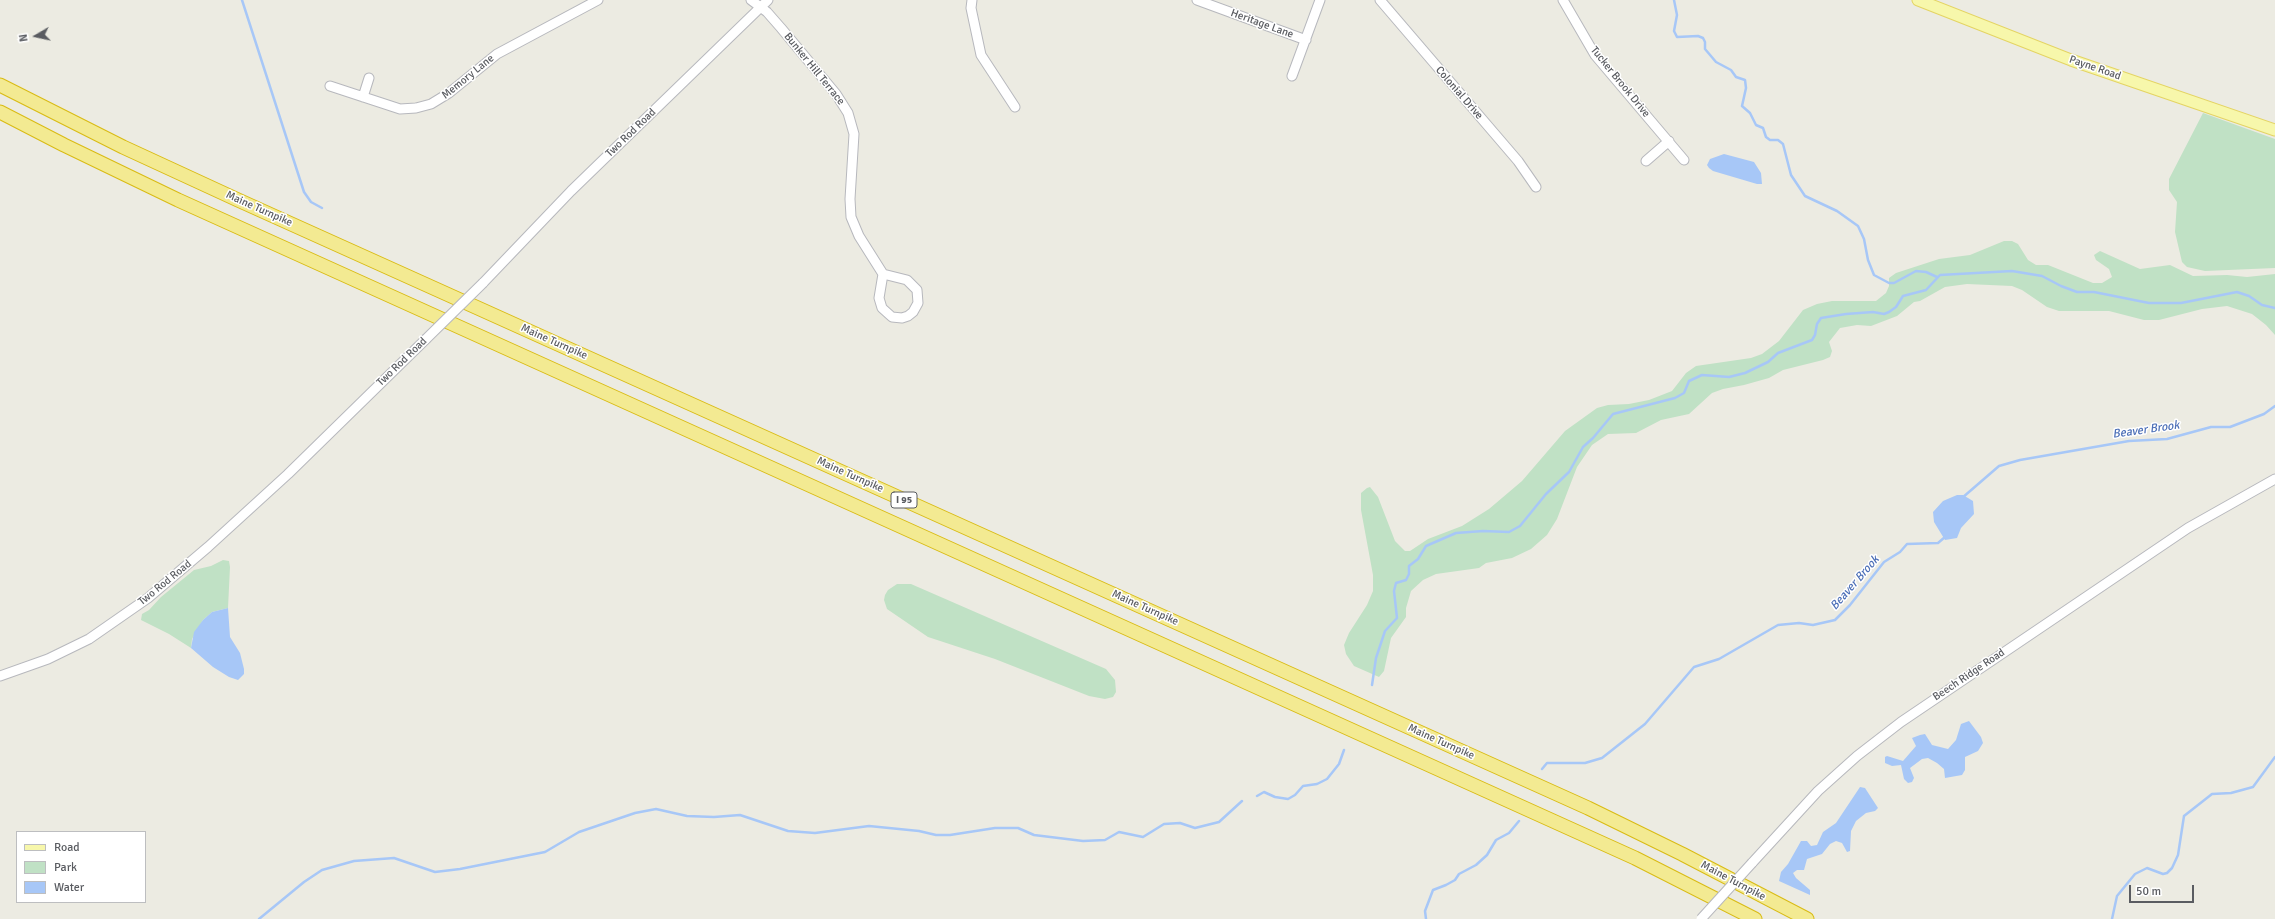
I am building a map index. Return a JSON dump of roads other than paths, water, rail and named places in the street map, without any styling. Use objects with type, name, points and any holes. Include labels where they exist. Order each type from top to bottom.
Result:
[{"type":"highway","points":[[0,75],[67,120]]},
{"type":"highway","name":"Maine Turnpike","points":[[0,85],[67,120],[238,200],[1588,808],[1682,854],[1807,919]]},
{"type":"highway","name":"I 95","points":[[0,112],[64,146],[178,200],[1635,858],[1755,919]]},
{"type":"main road","name":"Payne Road","points":[[1918,0],[2071,60],[2275,130]]},
{"type":"street","name":"Memory Lane","points":[[330,86],[400,109],[416,108],[431,104],[449,93],[497,54],[598,0]]},
{"type":"street","points":[[751,0],[761,7]]},
{"type":"street","name":"Two Rod Road","points":[[0,676],[48,659],[89,639],[148,598],[266,494],[483,283],[571,192],[768,0]]},
{"type":"street","points":[[972,0],[971,8],[981,55],[1015,107]]},
{"type":"street","name":"Heritage Lane","points":[[1197,0],[1306,40]]},
{"type":"street","points":[[1292,76],[1320,0]]},
{"type":"street","name":"Colonial Drive","points":[[1380,0],[1518,161],[1536,187]]},
{"type":"street","name":"Tucker Brook Drive","points":[[1563,0],[1595,55],[1684,160]]},
{"type":"street","name":"Bunker Hill Terrace","points":[[761,7],[830,86],[848,113],[854,134],[850,199],[851,217],[859,236],[883,274]]},
{"type":"street","points":[[363,97],[369,78]]},
{"type":"street","points":[[1646,161],[1669,141]]},
{"type":"street","points":[[883,274],[908,280],[917,290],[918,303],[915,309],[908,316],[902,318],[892,316],[882,308],[879,298],[883,274]]},
{"type":"street","name":"Beech Ridge Road","points":[[1701,919],[1818,791],[1857,756],[1901,722],[2188,528],[2275,479]]},
{"type":"water","points":[[1724,154],[1754,162],[1761,173],[1762,184],[1757,184],[1713,171],[1709,168],[1707,165],[1710,159]]},
{"type":"water","points":[[1957,495],[1963,495],[1973,501],[1974,514],[1961,528],[1957,538],[1945,540],[1934,522],[1933,512],[1943,501]]},
{"type":"water","points":[[228,608],[230,637],[240,653],[244,669],[244,674],[238,680],[229,677],[213,667],[191,648],[194,632],[203,620],[212,612]]},
{"type":"water","points":[[1969,721],[1981,737],[1983,743],[1978,751],[1965,757],[1965,770],[1962,775],[1945,778],[1944,769],[1928,758],[1922,759],[1910,768],[1914,778],[1912,782],[1908,783],[1904,779],[1901,765],[1892,766],[1885,763],[1885,757],[1887,756],[1903,761],[1916,746],[1912,738],[1920,735],[1925,734],[1932,745],[1948,749],[1956,740],[1961,724]]},
{"type":"water","points":[[1860,787],[1865,788],[1878,808],[1875,811],[1866,813],[1856,821],[1851,831],[1850,851],[1847,852],[1842,843],[1836,841],[1830,844],[1822,854],[1807,859],[1804,870],[1797,870],[1793,873],[1796,878],[1810,890],[1810,895],[1779,881],[1781,872],[1788,864],[1801,841],[1807,841],[1811,846],[1817,845],[1823,832],[1836,823]]},
{"type":"waterway","points":[[242,0],[304,192],[311,202],[322,208]]},
{"type":"waterway","points":[[1674,0],[1677,15],[1674,31],[1677,37],[1698,36],[1703,38],[1705,42],[1705,49],[1716,62],[1731,70],[1736,77],[1745,80],[1746,88],[1742,106],[1750,113],[1756,125],[1763,128],[1766,137],[1770,140],[1778,140],[1783,144],[1791,175],[1805,196],[1837,211],[1858,226],[1864,239],[1868,260],[1874,275],[1889,283],[1894,283],[1916,271],[1926,272],[1937,277]]},
{"type":"waterway","points":[[1372,685],[1376,658],[1385,631],[1397,618],[1394,591],[1396,583],[1406,580],[1409,574],[1409,566],[1418,559],[1426,546],[1456,533],[1483,531],[1509,532],[1520,526],[1546,494],[1569,472],[1583,447],[1593,438],[1613,414],[1675,398],[1684,393],[1689,381],[1702,375],[1729,377],[1745,373],[1768,362],[1778,353],[1812,340],[1815,335],[1817,324],[1821,318],[1873,312],[1884,314],[1896,307],[1903,296],[1926,290],[1940,275],[2012,271],[2042,276],[2077,292],[2094,292],[2149,303],[2181,303],[2237,292],[2249,296],[2262,305],[2275,308]]},
{"type":"waterway","name":"Beaver Brook","points":[[1962,498],[1999,466],[2020,460],[2129,441],[2167,439],[2211,427],[2230,427],[2264,414],[2275,406]]},
{"type":"waterway","name":"Beaver Brook","points":[[1542,769],[1547,763],[1585,763],[1602,758],[1645,724],[1694,667],[1719,659],[1778,625],[1799,623],[1813,625],[1835,620],[1850,605],[1884,562],[1900,552],[1907,544],[1938,543],[1945,537]]},
{"type":"waterway","points":[[1257,796],[1264,792],[1275,797],[1288,799],[1295,795],[1303,786],[1317,784],[1327,779],[1339,764],[1344,750]]},
{"type":"waterway","points":[[2112,919],[2117,896],[2135,874],[2147,868],[2163,874],[2167,873],[2172,868],[2178,855],[2184,816],[2212,794],[2231,793],[2253,787],[2275,757]]},
{"type":"waterway","points":[[259,919],[304,882],[322,870],[354,861],[394,858],[435,872],[460,869],[545,852],[579,832],[635,813],[656,809],[687,816],[714,817],[740,815],[788,831],[815,833],[869,826],[919,831],[936,835],[950,835],[995,828],[1018,828],[1034,835],[1083,841],[1105,840],[1119,832],[1143,837],[1164,824],[1180,823],[1195,828],[1219,822],[1242,801]]},
{"type":"waterway","name":"Beaver Brook","points":[[1426,919],[1425,911],[1433,890],[1455,880],[1459,874],[1476,865],[1487,855],[1496,840],[1509,833],[1519,821]]}]
